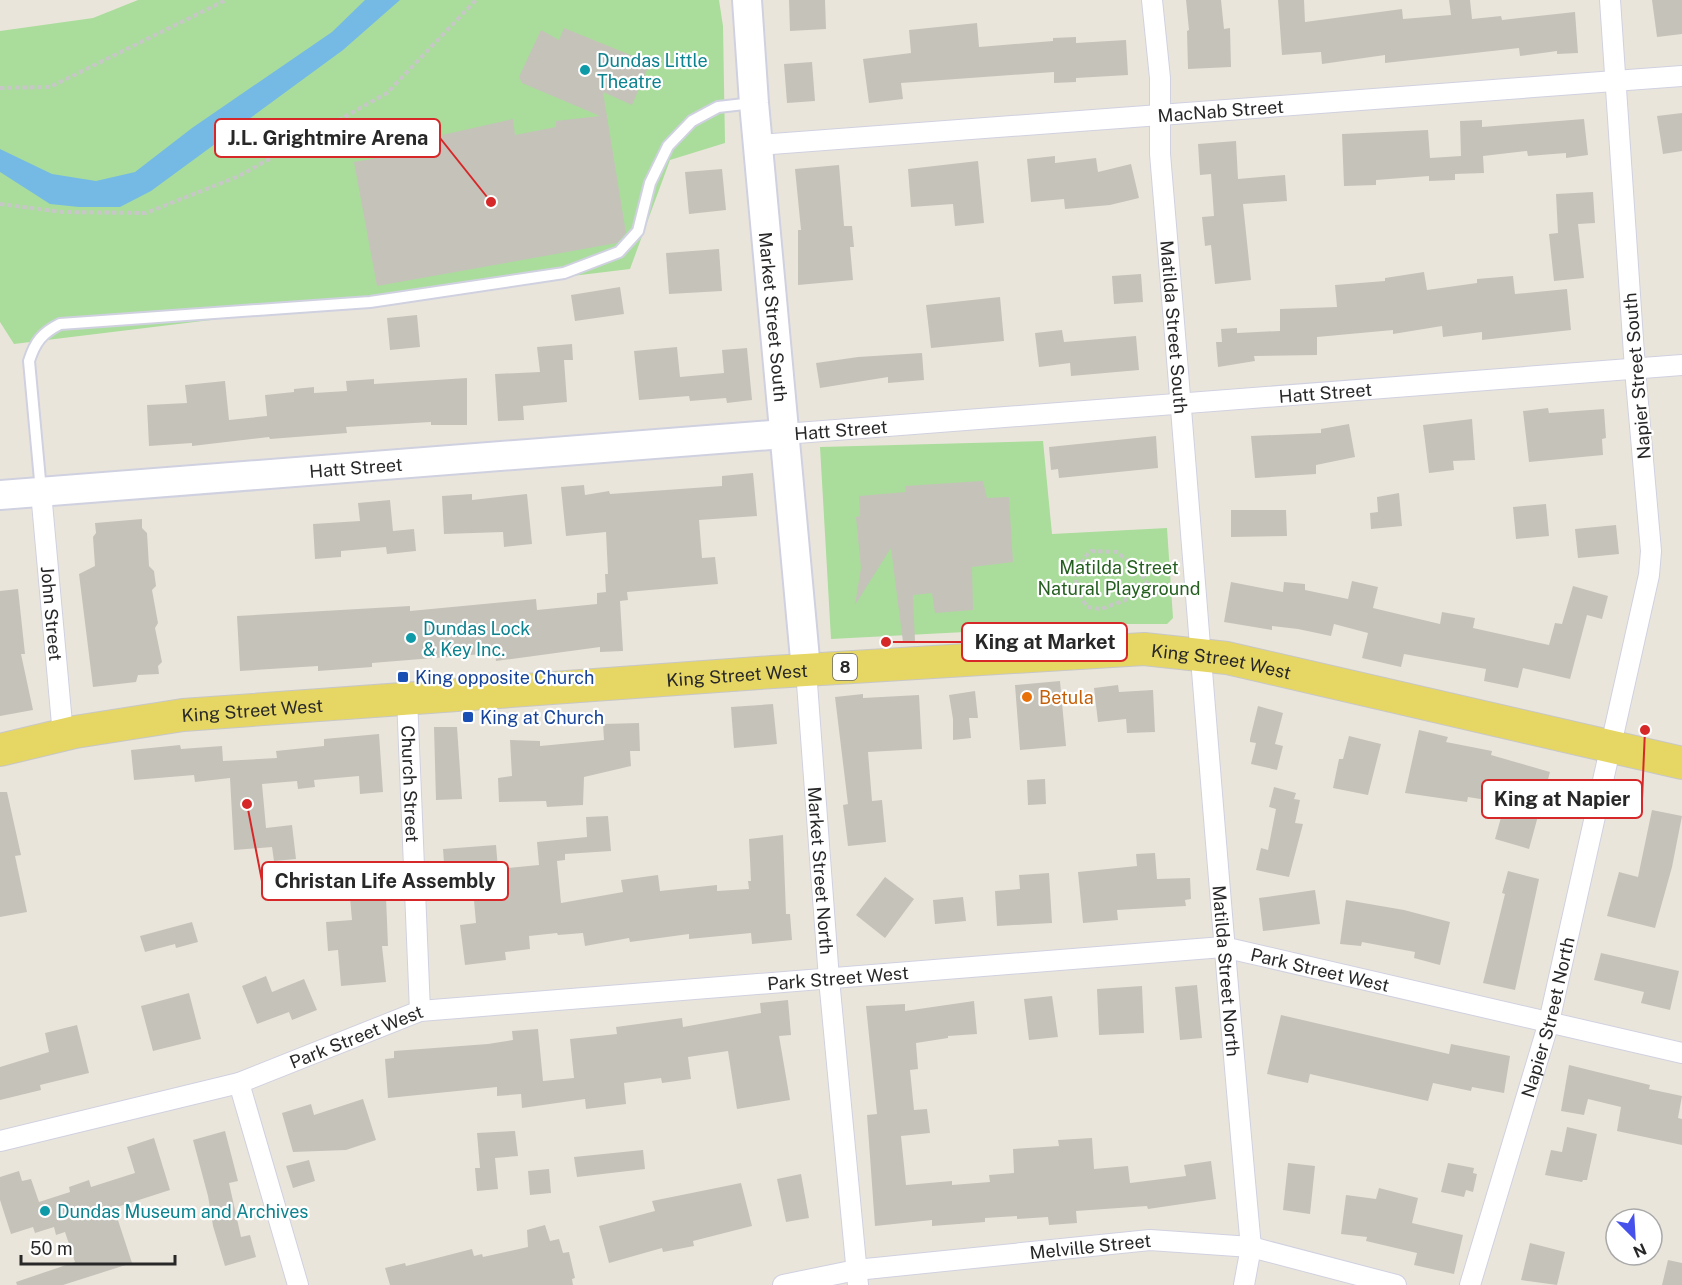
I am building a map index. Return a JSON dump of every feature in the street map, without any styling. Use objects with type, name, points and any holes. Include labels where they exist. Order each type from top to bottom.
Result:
[{"type":"main road","name":"King Street West","points":[[0,750],[63,735],[183,715],[806,670],[1144,649],[1239,660],[1682,763]]},
{"type":"street","name":"Market Street South","points":[[747,0],[753,103],[806,670]]},
{"type":"street","name":"Matilda Street South","points":[[1152,0],[1161,116],[1160,154],[1202,654]]},
{"type":"street","name":"Napier Street South","points":[[1609,747],[1649,575],[1651,551],[1635,369],[1610,0]]},
{"type":"street","name":"MacNab Street","points":[[758,145],[1682,76]]},
{"type":"street","name":"Hatt Street","points":[[0,495],[1682,365]]},
{"type":"street","name":"John Street","points":[[41,492],[63,735]]},
{"type":"street","name":"Matilda Street North","points":[[1202,654],[1223,947],[1251,1247],[1245,1285]]},
{"type":"street","name":"Market Street North","points":[[806,670],[829,979],[857,1277]]},
{"type":"street","name":"Church Street","points":[[408,698],[420,1011]]},
{"type":"street","name":"Napier Street North","points":[[1470,1285],[1549,1022],[1609,747]]},
{"type":"street","name":"Park Street West","points":[[0,1141],[239,1083],[420,1011],[1223,947],[1682,1053]]},
{"type":"street","points":[[239,1083],[298,1285]]},
{"type":"street","name":"Melville Street","points":[[783,1285],[1150,1240],[1251,1247],[1396,1285]]},
{"type":"lane","points":[[41,492],[29,361],[34,344],[46,331],[60,324],[370,302],[564,273],[620,252],[638,231],[654,174],[668,146],[692,121],[718,107],[753,103]]},
{"type":"path","points":[[0,88],[50,87],[226,0]]},
{"type":"path","points":[[0,204],[62,212],[146,213],[239,176],[387,93],[476,0]]},
{"type":"path","points":[[1152,591],[1138,570],[1118,552],[1091,551],[1081,561],[1076,575],[1078,592],[1087,607],[1101,609],[1152,591],[1197,585]]},
{"type":"green space","points":[[138,0],[719,0],[723,26],[725,143],[670,160],[630,269],[14,344],[0,322],[0,31],[93,18]]},
{"type":"green space","name":"Matilda Street Natural Playground","points":[[1043,441],[1052,534],[1167,528],[1173,618],[1167,624],[1122,624],[831,639],[820,447]]},
{"type":"water","points":[[365,0],[400,0],[343,50],[151,191],[120,207],[50,204],[0,172],[0,149],[52,174],[96,181],[135,172],[192,128],[332,32]]},
{"type":"building","points":[[789,0],[825,0],[826,29],[790,31]]},
{"type":"building","points":[[1186,0],[1221,0],[1224,29],[1230,28],[1231,67],[1188,69],[1187,31],[1189,30]]},
{"type":"building","points":[[1278,0],[1304,0],[1305,22],[1402,9],[1403,19],[1451,15],[1449,0],[1470,0],[1472,19],[1501,16],[1502,20],[1575,12],[1578,53],[1557,54],[1557,51],[1520,56],[1519,48],[1385,63],[1385,55],[1322,64],[1321,52],[1282,55]]},
{"type":"building","points":[[1652,0],[1682,0],[1682,34],[1657,37]]},
{"type":"building","points":[[977,23],[979,47],[1053,41],[1053,38],[1076,37],[1076,43],[1126,40],[1128,75],[1076,78],[1076,82],[1054,83],[1054,72],[901,83],[903,99],[869,103],[863,59],[911,53],[909,30]]},
{"type":"building","points":[[564,28],[650,63],[632,105],[603,92],[626,233],[617,243],[377,286],[354,162],[400,154],[398,143],[443,137],[442,135],[513,119],[515,135],[556,127],[556,121],[600,116],[522,83],[519,77],[541,30],[559,40]]},
{"type":"building","points":[[812,62],[815,101],[787,103],[784,64]]},
{"type":"building","points":[[1682,113],[1682,151],[1663,154],[1657,116]]},
{"type":"building","points":[[1584,119],[1588,155],[1566,158],[1566,153],[1528,156],[1527,151],[1483,156],[1484,173],[1455,174],[1455,180],[1429,181],[1429,176],[1376,180],[1376,185],[1344,186],[1342,134],[1428,130],[1430,158],[1461,156],[1460,121],[1482,120],[1482,127]]},
{"type":"building","points":[[1236,141],[1238,179],[1285,175],[1287,201],[1243,204],[1251,280],[1215,284],[1211,245],[1205,246],[1202,217],[1214,216],[1211,174],[1200,175],[1198,144]]},
{"type":"building","points":[[1055,156],[1055,163],[1096,158],[1098,172],[1131,164],[1139,198],[1110,205],[1065,209],[1064,199],[1031,202],[1027,159]]},
{"type":"building","points":[[978,161],[984,223],[955,226],[953,204],[911,207],[908,169]]},
{"type":"building","points":[[839,165],[844,226],[852,226],[854,247],[850,247],[853,280],[798,285],[798,230],[801,230],[795,169]]},
{"type":"building","points":[[722,169],[726,210],[689,214],[685,172]]},
{"type":"building","points":[[1593,192],[1595,223],[1578,224],[1584,278],[1554,281],[1549,234],[1558,233],[1556,194]]},
{"type":"building","points":[[719,249],[722,291],[669,294],[666,253]]},
{"type":"building","points":[[1424,272],[1427,290],[1477,283],[1477,279],[1513,276],[1515,294],[1567,289],[1571,330],[1482,340],[1482,332],[1443,337],[1442,326],[1393,334],[1393,330],[1317,337],[1317,355],[1254,356],[1255,361],[1218,367],[1216,342],[1222,342],[1221,329],[1237,328],[1237,333],[1280,331],[1280,309],[1337,307],[1335,285],[1385,281],[1385,278]]},
{"type":"building","points":[[1141,274],[1143,302],[1114,304],[1112,276]]},
{"type":"building","points":[[620,287],[624,314],[575,321],[571,295]]},
{"type":"building","points":[[1000,297],[1004,341],[931,348],[926,305]]},
{"type":"building","points":[[417,315],[420,347],[390,350],[387,318]]},
{"type":"building","points":[[1062,330],[1064,342],[1136,336],[1139,370],[1071,376],[1070,363],[1039,367],[1035,333]]},
{"type":"building","points":[[572,344],[573,360],[564,360],[567,402],[523,406],[524,420],[498,421],[495,374],[540,372],[537,347]]},
{"type":"building","points":[[677,347],[680,377],[724,373],[722,350],[747,348],[752,400],[727,403],[726,398],[690,401],[689,396],[639,400],[634,351]]},
{"type":"building","points":[[922,353],[924,380],[888,383],[888,377],[820,388],[816,363],[858,357]]},
{"type":"building","points":[[467,378],[467,425],[431,425],[431,422],[346,427],[347,433],[270,439],[269,437],[192,446],[192,443],[149,446],[147,405],[187,403],[185,385],[225,381],[229,420],[267,416],[265,395],[294,392],[294,389],[314,387],[314,393],[347,391],[346,381],[374,379],[374,384]]},
{"type":"building","points":[[1548,408],[1549,413],[1604,409],[1606,438],[1602,439],[1603,455],[1529,462],[1523,411]]},
{"type":"building","points":[[1472,419],[1475,460],[1453,461],[1454,470],[1429,473],[1423,425]]},
{"type":"building","points":[[1349,424],[1355,457],[1316,465],[1316,474],[1255,478],[1251,436],[1321,433],[1321,429]]},
{"type":"building","points":[[1156,436],[1158,468],[1059,478],[1058,469],[1051,470],[1049,447]]},
{"type":"building","points":[[753,473],[757,516],[699,520],[702,558],[715,557],[718,584],[627,592],[628,600],[620,601],[623,651],[600,652],[600,647],[496,661],[495,653],[372,663],[372,667],[318,671],[318,666],[240,671],[237,616],[410,606],[410,611],[536,599],[537,610],[597,604],[597,593],[606,592],[605,574],[608,574],[606,532],[566,536],[561,487],[584,485],[585,495],[609,491],[610,494],[722,486],[722,476]]},
{"type":"building","points":[[983,481],[987,498],[1009,497],[1013,562],[972,567],[973,610],[935,613],[932,593],[913,595],[915,641],[903,642],[891,548],[855,605],[861,568],[856,517],[860,516],[859,496],[906,492],[905,486]]},
{"type":"building","points":[[1399,493],[1402,526],[1371,529],[1370,513],[1378,512],[1377,497]]},
{"type":"building","points":[[472,494],[472,500],[527,494],[532,544],[504,547],[503,532],[444,534],[442,496]]},
{"type":"building","points":[[390,500],[393,531],[414,529],[416,551],[387,554],[386,547],[341,551],[341,557],[315,559],[313,524],[360,521],[358,503]]},
{"type":"building","points":[[1546,504],[1549,536],[1516,539],[1513,507]]},
{"type":"building","points":[[1231,510],[1286,510],[1287,536],[1231,537]]},
{"type":"building","points":[[142,519],[142,528],[147,533],[149,566],[154,571],[156,586],[152,590],[158,623],[155,628],[162,662],[158,666],[159,674],[138,675],[136,682],[93,687],[79,574],[95,566],[93,537],[96,533],[95,523]]},
{"type":"building","points":[[1616,525],[1619,554],[1578,558],[1575,529]]},
{"type":"building","points":[[1352,581],[1378,587],[1373,608],[1440,624],[1442,612],[1475,618],[1473,628],[1549,645],[1555,623],[1562,624],[1573,586],[1608,596],[1602,619],[1587,615],[1570,679],[1523,668],[1518,688],[1484,681],[1486,669],[1404,654],[1401,667],[1362,658],[1368,633],[1334,624],[1331,636],[1298,629],[1272,626],[1272,630],[1224,622],[1231,582],[1283,592],[1284,582],[1305,584],[1305,590],[1348,599]]},
{"type":"building","points":[[18,589],[25,654],[21,654],[33,710],[0,716],[0,591]]},
{"type":"building","points":[[1060,681],[1066,746],[1020,750],[1015,685]]},
{"type":"building","points":[[1118,685],[1119,692],[1153,690],[1155,732],[1127,733],[1126,719],[1098,722],[1094,688]]},
{"type":"building","points":[[975,691],[978,718],[969,718],[971,738],[953,740],[953,719],[949,695]]},
{"type":"building","points":[[863,694],[863,698],[919,695],[922,749],[868,752],[872,801],[882,800],[886,842],[848,846],[843,805],[848,804],[835,697]]},
{"type":"building","points":[[773,704],[777,744],[734,748],[731,707]]},
{"type":"building","points":[[1258,706],[1283,713],[1275,744],[1283,746],[1277,770],[1251,764],[1256,743],[1250,742],[1250,739]]},
{"type":"building","points":[[639,723],[640,751],[630,751],[631,766],[584,777],[583,805],[547,807],[546,801],[499,802],[498,778],[512,776],[510,740],[540,741],[540,746],[604,740],[603,724]]},
{"type":"building","points":[[434,727],[457,727],[462,799],[436,800]]},
{"type":"building","points":[[1419,730],[1448,737],[1446,742],[1492,751],[1491,755],[1550,772],[1529,849],[1495,839],[1505,803],[1468,797],[1467,802],[1405,793]]},
{"type":"building","points":[[379,734],[383,792],[360,794],[359,776],[314,780],[315,787],[298,789],[297,781],[262,784],[266,828],[292,825],[296,859],[274,861],[272,847],[234,850],[230,778],[195,782],[194,775],[134,780],[131,750],[180,745],[181,749],[222,746],[223,761],[277,758],[276,751],[324,746],[324,739]]},
{"type":"building","points":[[1349,736],[1381,744],[1368,795],[1333,788],[1339,759],[1343,759]]},
{"type":"building","points":[[1045,779],[1046,804],[1028,805],[1027,780]]},
{"type":"building","points":[[1274,787],[1296,793],[1294,799],[1300,800],[1295,823],[1303,824],[1289,877],[1256,870],[1261,848],[1268,850],[1276,809],[1269,807]]},
{"type":"building","points":[[0,792],[7,792],[21,855],[15,856],[27,912],[0,917]]},
{"type":"building","points":[[1652,810],[1682,816],[1672,867],[1655,928],[1607,916],[1619,872],[1638,877]]},
{"type":"building","points":[[608,816],[611,851],[565,854],[565,860],[557,861],[561,903],[623,892],[621,880],[658,875],[660,891],[717,885],[717,891],[749,889],[748,881],[751,881],[749,839],[783,835],[786,914],[790,914],[792,940],[752,944],[751,933],[689,939],[689,934],[630,942],[629,938],[585,946],[583,933],[558,935],[557,933],[529,936],[530,949],[505,952],[506,960],[465,965],[460,925],[476,923],[472,878],[468,878],[467,874],[445,876],[443,849],[496,845],[498,869],[539,865],[537,842],[587,837],[586,817]]},
{"type":"building","points":[[1155,853],[1157,879],[1190,878],[1191,899],[1185,900],[1186,906],[1117,910],[1118,920],[1083,923],[1078,872],[1137,866],[1136,854]]},
{"type":"building","points":[[1508,871],[1539,879],[1515,990],[1483,983],[1505,894],[1502,893]]},
{"type":"building","points":[[385,872],[388,946],[382,946],[386,982],[341,986],[338,950],[328,951],[326,922],[352,920],[348,876]]},
{"type":"building","points":[[1049,873],[1052,923],[997,926],[995,891],[1020,889],[1019,875]]},
{"type":"building","points":[[885,877],[914,899],[885,938],[856,915]]},
{"type":"building","points":[[1315,890],[1320,924],[1263,931],[1259,898]]},
{"type":"building","points":[[963,897],[966,921],[935,924],[933,900]]},
{"type":"building","points":[[1346,900],[1404,910],[1450,922],[1440,965],[1414,958],[1415,952],[1362,942],[1361,946],[1340,944]]},
{"type":"building","points":[[192,922],[198,942],[176,948],[175,944],[145,952],[140,936]]},
{"type":"building","points":[[1601,953],[1679,971],[1670,1010],[1641,1003],[1644,992],[1594,980]]},
{"type":"building","points":[[266,976],[272,992],[304,979],[317,1010],[292,1020],[289,1012],[257,1024],[242,986]]},
{"type":"building","points":[[1197,985],[1202,1038],[1180,1040],[1175,987]]},
{"type":"building","points":[[1142,986],[1144,1033],[1099,1035],[1097,989]]},
{"type":"building","points":[[189,993],[201,1039],[153,1051],[141,1006]]},
{"type":"building","points":[[1052,996],[1058,1037],[1029,1040],[1024,999]]},
{"type":"building","points":[[788,1000],[791,1035],[779,1036],[790,1100],[737,1109],[728,1051],[688,1057],[691,1079],[662,1083],[661,1078],[624,1083],[626,1104],[586,1109],[585,1099],[522,1108],[521,1094],[497,1096],[497,1087],[388,1098],[385,1059],[394,1058],[394,1051],[488,1044],[513,1040],[512,1031],[538,1029],[543,1081],[574,1078],[570,1039],[617,1034],[616,1027],[682,1018],[683,1027],[761,1013],[760,1003]]},
{"type":"building","points":[[974,1001],[977,1034],[948,1036],[948,1038],[916,1043],[918,1069],[910,1070],[914,1110],[927,1109],[930,1133],[901,1136],[906,1185],[952,1181],[952,1185],[990,1182],[989,1175],[1014,1173],[1013,1149],[1059,1146],[1058,1140],[1092,1138],[1094,1169],[1128,1166],[1130,1183],[1186,1176],[1184,1165],[1211,1161],[1216,1199],[1148,1209],[1147,1206],[1076,1211],[1077,1223],[1049,1225],[1048,1217],[1017,1219],[1017,1216],[985,1218],[985,1222],[932,1226],[932,1220],[875,1226],[867,1115],[877,1114],[866,1006],[905,1004],[905,1011]]},
{"type":"building","points":[[1281,1015],[1449,1054],[1451,1044],[1510,1056],[1504,1093],[1472,1087],[1471,1091],[1433,1083],[1428,1101],[1310,1074],[1308,1083],[1267,1074]]},
{"type":"building","points":[[77,1025],[89,1073],[40,1085],[41,1090],[0,1100],[0,1067],[49,1052],[45,1033]]},
{"type":"building","points":[[1569,1065],[1650,1085],[1649,1089],[1682,1096],[1678,1118],[1682,1119],[1682,1145],[1617,1131],[1621,1107],[1588,1099],[1584,1115],[1561,1111]]},
{"type":"building","points":[[363,1099],[376,1140],[346,1150],[293,1152],[282,1113],[311,1104],[314,1115]]},
{"type":"building","points":[[1567,1127],[1597,1134],[1587,1180],[1582,1182],[1545,1175],[1551,1150],[1562,1152]]},
{"type":"building","points":[[225,1131],[238,1181],[229,1183],[241,1237],[250,1235],[256,1257],[225,1266],[193,1140]]},
{"type":"building","points":[[515,1131],[518,1156],[495,1158],[498,1189],[477,1191],[475,1168],[480,1168],[477,1133]]},
{"type":"building","points":[[154,1138],[170,1190],[114,1208],[132,1263],[63,1285],[17,1285],[16,1282],[75,1262],[65,1232],[56,1235],[54,1227],[35,1233],[33,1227],[11,1234],[0,1200],[0,1177],[19,1171],[22,1181],[31,1179],[39,1202],[70,1192],[69,1187],[89,1180],[91,1187],[135,1173],[127,1147]]},
{"type":"building","points":[[643,1150],[645,1169],[577,1177],[574,1157]]},
{"type":"building","points":[[309,1160],[315,1181],[293,1188],[286,1166]]},
{"type":"building","points":[[1288,1163],[1315,1166],[1310,1214],[1283,1210]]},
{"type":"building","points":[[1448,1163],[1474,1168],[1473,1173],[1477,1174],[1473,1192],[1466,1190],[1464,1197],[1441,1192]]},
{"type":"building","points":[[549,1169],[551,1193],[530,1195],[528,1171]]},
{"type":"building","points":[[801,1174],[809,1218],[786,1222],[777,1179]]},
{"type":"building","points":[[741,1183],[752,1226],[693,1241],[694,1246],[663,1252],[662,1248],[609,1263],[599,1226],[655,1211],[652,1201]]},
{"type":"building","points":[[1379,1188],[1418,1198],[1412,1223],[1463,1235],[1454,1274],[1414,1265],[1417,1253],[1366,1241],[1367,1237],[1341,1234],[1346,1195],[1376,1199]]},
{"type":"building","points":[[545,1225],[550,1241],[559,1239],[563,1253],[569,1252],[575,1278],[572,1279],[573,1285],[390,1285],[385,1268],[405,1263],[406,1266],[472,1249],[474,1256],[482,1254],[483,1257],[528,1247],[527,1230]]},
{"type":"building","points":[[1530,1243],[1565,1252],[1557,1285],[1521,1280]]},
{"type":"building","points":[[1668,1260],[1682,1263],[1682,1285],[1662,1285]]},
{"type":"place","name":"Dundas Little Theatre","points":[[585,70]]},
{"type":"place","name":"J.L. Grightmire Arena","points":[[491,202]]},
{"type":"place","name":"Dundas Lock & Key Inc.","points":[[411,638]]},
{"type":"place","name":"King at Market","points":[[886,642]]},
{"type":"place","name":"King opposite Church","points":[[403,677]]},
{"type":"place","name":"Betula","points":[[1027,697]]},
{"type":"place","name":"King at Church","points":[[468,717]]},
{"type":"place","name":"King at Napier","points":[[1645,730]]},
{"type":"place","name":"Christan Life Assembly","points":[[247,804]]},
{"type":"place","name":"Dundas Museum and Archives","points":[[45,1211]]}]
